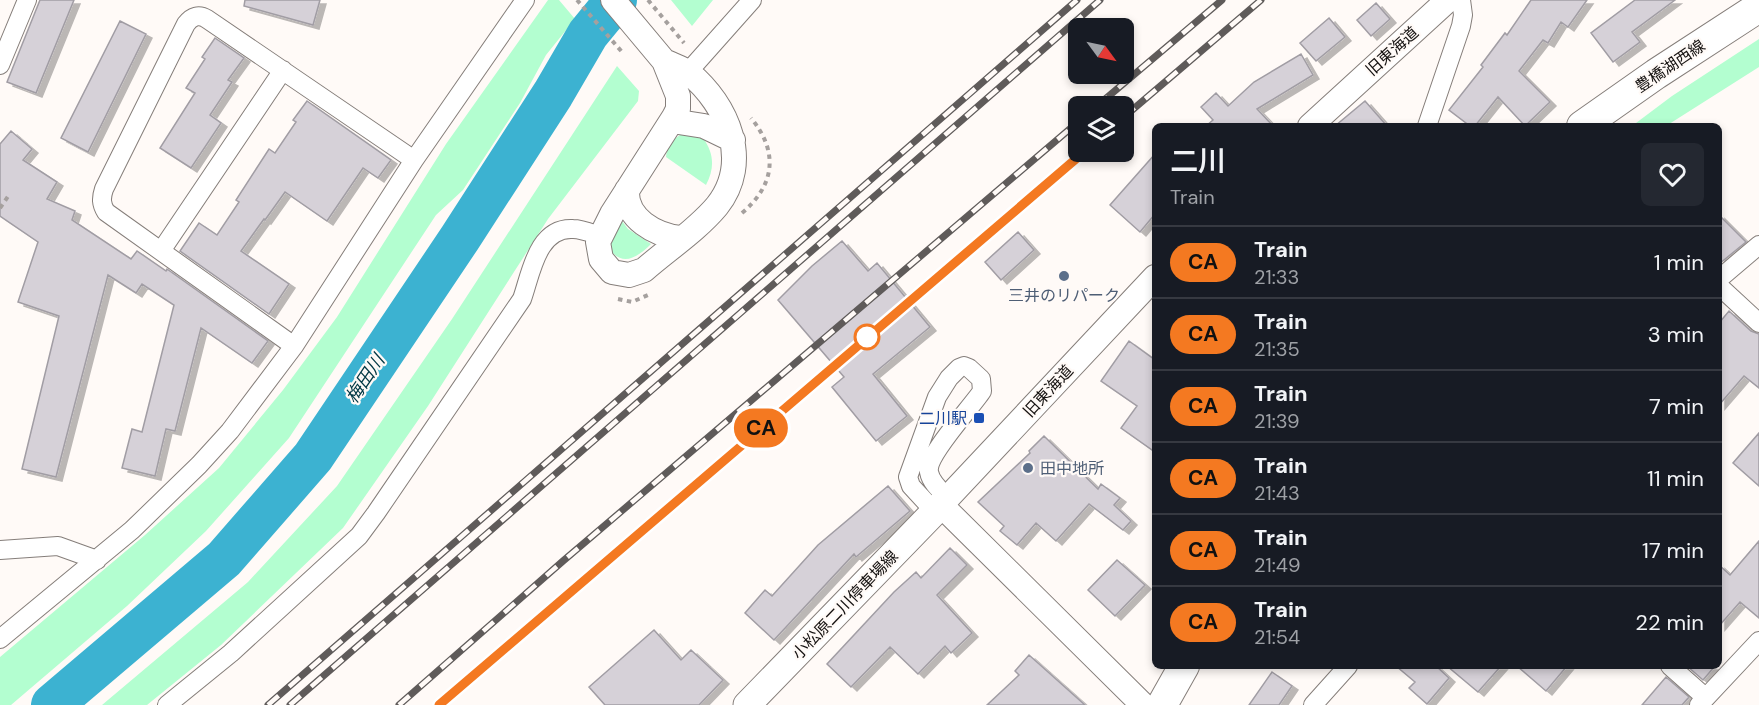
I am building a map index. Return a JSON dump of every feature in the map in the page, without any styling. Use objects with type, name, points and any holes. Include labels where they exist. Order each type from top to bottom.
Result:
[{"type":"main road","name":"豊橋湖西線","points":[[1586,123],[1656,74],[1759,8]]},
{"type":"main road","name":"小松原二川停車場線","points":[[747,705],[942,505]]},
{"type":"main road","points":[[1162,705],[1182,669]]},
{"type":"street","points":[[0,65],[27,0]]},
{"type":"street","points":[[0,639],[132,530],[199,465],[259,394],[294,345],[414,160],[525,0]]},
{"type":"street","points":[[613,0],[664,61],[678,96],[678,109],[672,121],[600,236],[598,249],[602,262],[615,273],[629,275],[645,270],[706,217],[721,199],[732,171],[733,140],[725,116],[688,72],[664,61]]},
{"type":"street","points":[[688,72],[752,0]]},
{"type":"street","name":"旧東海道","points":[[1313,123],[1448,0]]},
{"type":"street","points":[[1427,123],[1461,26],[1463,15],[1461,0]]},
{"type":"street","points":[[294,345],[106,212],[101,201],[104,189],[186,24],[193,17],[202,17],[414,160]]},
{"type":"street","points":[[161,250],[283,70]]},
{"type":"street","points":[[672,121],[704,126],[733,140]]},
{"type":"street","points":[[627,190],[630,206],[643,224],[662,235],[681,238]]},
{"type":"street","points":[[167,705],[231,653],[359,536],[522,299],[535,259],[548,238],[566,229],[580,230],[600,236]]},
{"type":"street","points":[[1722,277],[1759,246]]},
{"type":"street","name":"旧東海道","points":[[942,505],[1152,281]]},
{"type":"street","points":[[1722,289],[1759,323]]},
{"type":"street","points":[[942,505],[929,467],[934,455],[982,391],[981,379],[964,366],[953,374],[939,392],[908,472],[911,486],[942,505],[1143,705]]},
{"type":"street","points":[[0,550],[58,546],[96,560]]},
{"type":"street","points":[[1673,669],[1702,701],[1759,641]]},
{"type":"street","points":[[1313,705],[1345,669]]},
{"type":"path","points":[[578,0],[624,53]]},
{"type":"path","points":[[648,0],[682,41]]},
{"type":"path","points":[[745,211],[761,193],[769,170],[769,154],[761,131]]},
{"type":"path","points":[[0,208],[9,195]]},
{"type":"path","points":[[623,301],[632,302],[645,297]]},
{"type":"green space","points":[[548,0],[559,0],[575,19],[546,55],[520,103],[463,190],[436,215],[289,438],[206,531],[127,606],[11,705],[0,705],[0,657],[145,535],[219,468],[283,390],[337,317],[446,144]]},
{"type":"green space","points":[[671,0],[713,0],[692,26]]},
{"type":"green space","points":[[1759,39],[1759,67],[1671,123],[1636,123],[1672,96]]},
{"type":"green space","points":[[617,66],[639,91],[638,101],[548,219],[428,406],[343,528],[221,645],[147,705],[102,705],[248,582],[337,486],[452,319]]},
{"type":"green space","points":[[682,134],[703,138],[709,149],[712,167],[706,185],[666,157],[671,143]]},
{"type":"green space","points":[[622,221],[628,229],[651,244],[636,256],[626,259],[616,256],[611,251],[610,240]]},
{"type":"building","points":[[40,0],[74,0],[36,93],[7,82]]},
{"type":"building","points":[[245,0],[320,0],[313,25],[244,6]]},
{"type":"building","points":[[1531,0],[1587,0],[1568,27],[1561,22],[1548,43],[1543,40],[1519,71],[1550,102],[1528,123],[1522,123],[1498,97],[1477,123],[1466,123],[1449,110],[1483,67],[1481,65],[1505,33],[1507,35]]},
{"type":"building","points":[[1635,0],[1675,0],[1632,32],[1640,42],[1613,62],[1591,33]]},
{"type":"building","points":[[1376,3],[1390,19],[1371,36],[1357,20]]},
{"type":"building","points":[[1329,18],[1345,37],[1316,61],[1300,43]]},
{"type":"building","points":[[120,21],[146,34],[88,152],[61,138]]},
{"type":"building","points":[[215,38],[244,58],[228,80],[232,82],[210,115],[221,123],[191,168],[160,148],[195,93],[186,88],[205,59],[202,57]]},
{"type":"building","points":[[1301,54],[1313,75],[1257,109],[1270,123],[1210,123],[1213,120],[1201,107],[1216,93],[1228,106],[1254,82]]},
{"type":"building","points":[[307,101],[391,160],[378,178],[363,168],[327,221],[285,192],[241,251],[289,284],[269,314],[180,251],[199,223],[217,235],[239,202],[236,200],[269,149],[275,153],[296,122],[293,120]]},
{"type":"building","points":[[1365,101],[1384,123],[1339,123]]},
{"type":"building","points":[[11,131],[32,149],[23,160],[57,182],[47,199],[75,211],[72,220],[131,259],[137,251],[166,271],[167,269],[268,341],[252,363],[201,328],[175,431],[166,429],[155,476],[122,468],[132,429],[142,432],[174,305],[142,284],[136,293],[108,275],[56,477],[22,469],[59,316],[18,302],[38,242],[0,216],[0,144]]},
{"type":"building","points":[[1152,157],[1152,218],[1140,232],[1110,205]]},
{"type":"building","points":[[1722,218],[1746,242],[1722,262]]},
{"type":"building","points":[[1018,232],[1034,250],[1001,280],[985,262]]},
{"type":"building","points":[[842,241],[868,271],[877,263],[930,327],[873,374],[907,416],[876,441],[832,387],[844,377],[778,300],[812,266]]},
{"type":"building","points":[[1729,311],[1751,331],[1759,334],[1759,388],[1744,376],[1722,402],[1722,319]]},
{"type":"building","points":[[1129,341],[1152,358],[1152,450],[1121,428],[1137,406],[1101,381]]},
{"type":"building","points":[[1759,433],[1759,486],[1733,463]]},
{"type":"building","points":[[1044,436],[1098,489],[1101,484],[1120,498],[1114,505],[1131,521],[1123,530],[1089,504],[1056,541],[1036,523],[1017,545],[1000,531],[1004,526],[978,502],[1030,453],[1029,451]]},
{"type":"building","points":[[888,486],[910,511],[856,557],[854,554],[774,640],[745,613],[765,590],[772,596],[818,545]]},
{"type":"building","points":[[1759,541],[1759,618],[1740,602],[1722,623],[1722,568],[1730,575]]},
{"type":"building","points":[[950,548],[967,565],[937,595],[972,633],[951,653],[945,646],[918,674],[890,647],[851,687],[827,664],[894,592],[916,572],[921,578]]},
{"type":"building","points":[[1117,560],[1145,585],[1115,616],[1088,590]]},
{"type":"building","points":[[654,630],[681,660],[691,650],[723,680],[699,705],[605,705],[589,687]]},
{"type":"building","points":[[1029,655],[1085,705],[987,705],[1019,675],[1015,671]]},
{"type":"building","points":[[1400,669],[1439,669],[1449,678],[1427,704],[1409,688],[1415,682]]},
{"type":"building","points":[[1451,669],[1498,669],[1478,692]]},
{"type":"building","points":[[1520,669],[1564,669],[1546,691]]},
{"type":"building","points":[[1690,669],[1712,669],[1703,680]]},
{"type":"building","points":[[1272,672],[1292,686],[1279,705],[1249,705]]},
{"type":"building","points":[[1666,677],[1689,697],[1682,705],[1642,705]]},
{"type":"waterway","name":"梅田川","points":[[52,705],[224,559],[313,457],[460,238],[553,94],[588,34],[616,0]]},
{"type":"railway","points":[[268,705],[1077,0]]},
{"type":"railway","points":[[290,705],[1100,0]]},
{"type":"railway","points":[[1109,96],[1222,0]]},
{"type":"railway","points":[[1134,108],[1261,0]]},
{"type":"railway","points":[[399,705],[563,561],[1068,131]]},
{"type":"railway","points":[[439,705],[1072,162]]},
{"type":"train","name":"CA","points":[[439,705],[1072,162]]},
{"type":"place","name":"三井のリパーク","points":[[1064,276]]},
{"type":"place","name":"二川駅","points":[[979,418]]},
{"type":"place","name":"田中地所","points":[[1028,468]]}]
